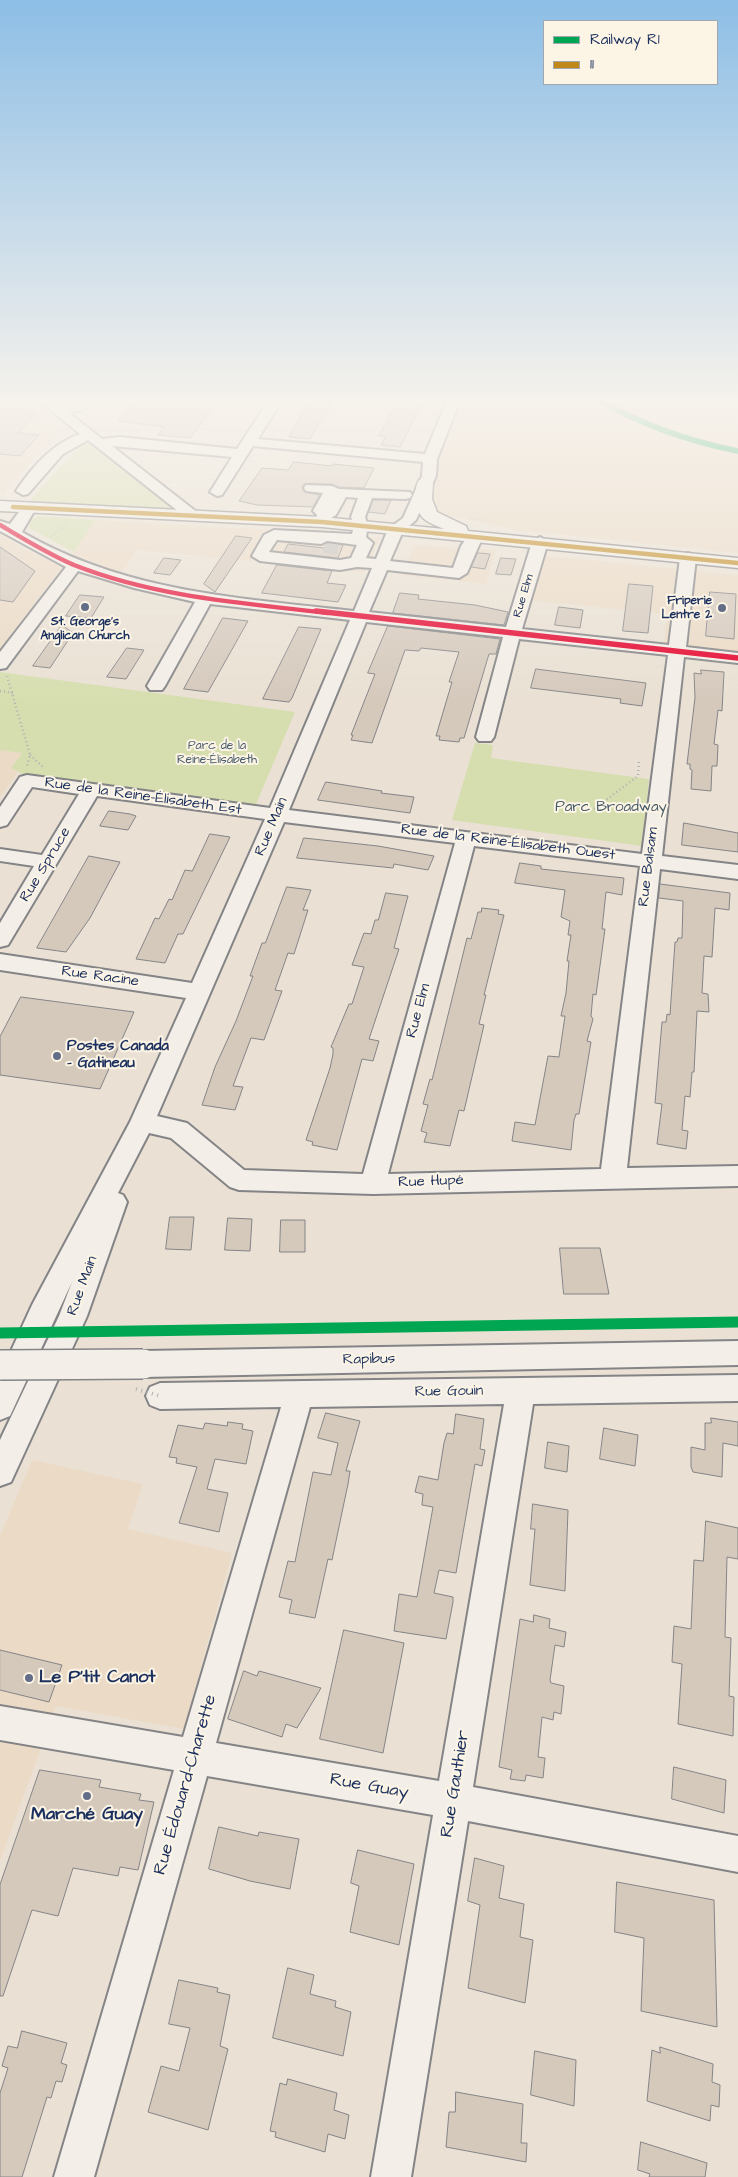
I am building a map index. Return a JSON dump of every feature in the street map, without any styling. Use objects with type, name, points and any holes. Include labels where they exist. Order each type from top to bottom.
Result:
[{"type":"main road","points":[[424,500],[429,515],[449,526],[475,536]]},
{"type":"main road","points":[[0,506],[193,516],[323,534],[356,545],[396,529],[738,563]]},
{"type":"street","points":[[172,500],[193,516]]},
{"type":"street","points":[[323,534],[320,512],[327,500]]},
{"type":"street","points":[[323,534],[330,512],[337,500]]},
{"type":"street","points":[[284,528],[269,538],[260,556],[340,564],[356,545],[358,518],[365,500]]},
{"type":"street","name":"Rue Main","points":[[396,529],[394,518],[406,500]]},
{"type":"street","name":"Rue Main","points":[[0,1407],[42,1312],[142,1122],[277,815],[396,529],[409,520],[412,500]]},
{"type":"street","points":[[7,530],[16,526],[28,508]]},
{"type":"street","points":[[7,530],[75,565],[133,584],[206,599],[738,658]]},
{"type":"street","points":[[356,545],[381,565],[459,573],[469,546],[475,536]]},
{"type":"street","name":"Rue Elm","points":[[485,737],[512,634],[540,542]]},
{"type":"street","name":"Rue Balsam","points":[[613,1177],[688,558]]},
{"type":"street","points":[[2,667],[75,565]]},
{"type":"street","points":[[156,686],[206,599]]},
{"type":"street","name":"Rue de la Reine-Élisabeth Est","points":[[0,821],[27,781],[277,815]]},
{"type":"street","name":"Rue Spruce","points":[[0,940],[91,790]]},
{"type":"street","name":"Rue de la Reine-Élisabeth Ouest","points":[[277,815],[738,872]]},
{"type":"street","name":"Rue Elm","points":[[372,1184],[466,838]]},
{"type":"street","points":[[0,854],[48,862]]},
{"type":"street","name":"Rue Racine","points":[[0,962],[200,992]]},
{"type":"street","name":"Rue Main","points":[[0,1472],[73,1316],[142,1122]]},
{"type":"street","name":"Rue Hupé","points":[[142,1122],[178,1130],[239,1180],[372,1184],[613,1177],[738,1176]]},
{"type":"street","name":"Rapibus","points":[[0,1365],[738,1353]]},
{"type":"street","name":"Rue Gouin","points":[[160,1396],[738,1388]]},
{"type":"street","name":"Rue Gauthier","points":[[391,2177],[521,1391]]},
{"type":"street","name":"Rue Édouard-Charette","points":[[74,2177],[299,1394]]},
{"type":"street","name":"Rue Guay","points":[[0,1723],[453,1801],[738,1854]]},
{"type":"path","points":[[468,517],[492,523]]},
{"type":"path","points":[[46,540],[69,523]]},
{"type":"path","points":[[2,667],[13,693],[30,755],[24,772],[27,781]]},
{"type":"path","points":[[0,691],[13,693]]},
{"type":"path","points":[[594,810],[638,776],[639,761]]},
{"type":"shaded area","points":[[426,500],[738,500],[738,553],[517,530],[441,514],[425,506]]},
{"type":"shaded area","points":[[96,520],[325,533],[380,538],[365,572],[137,550],[121,573],[72,554]]},
{"type":"shaded area","points":[[0,534],[26,550],[62,567],[0,648]]},
{"type":"shaded area","points":[[414,545],[496,550],[486,584],[401,575]]},
{"type":"shaded area","points":[[529,554],[738,575],[738,652],[664,644],[667,614],[519,599]]},
{"type":"shaded area","points":[[0,750],[22,753],[12,768],[18,772],[0,797]]},
{"type":"shaded area","points":[[32,1460],[143,1484],[128,1529],[232,1553],[184,1729],[56,1706],[0,1861],[0,1536]]},
{"type":"green space","points":[[32,500],[172,500],[193,516],[29,508]]},
{"type":"green space","points":[[39,516],[96,520],[74,552],[29,528],[30,520]]},
{"type":"green space","name":"Parc de la Reine-Élisabeth","points":[[0,672],[295,712],[254,809],[26,776],[11,768],[22,753],[0,750]]},
{"type":"green space","name":"Parc Broadway","points":[[475,743],[493,745],[491,758],[649,779],[642,846],[452,820]]},
{"type":"building","points":[[317,500],[313,507],[257,505],[239,501]]},
{"type":"building","points":[[373,500],[391,500],[385,514],[369,512]]},
{"type":"building","points":[[236,536],[252,538],[215,592],[204,584]]},
{"type":"building","points":[[327,543],[343,545],[338,558],[284,552],[288,544],[324,548]]},
{"type":"building","points":[[0,547],[35,571],[13,602],[0,600]]},
{"type":"building","points":[[478,553],[490,554],[485,569],[471,567]]},
{"type":"building","points":[[164,558],[181,560],[170,575],[154,573]]},
{"type":"building","points":[[501,558],[516,559],[511,575],[496,574]]},
{"type":"building","points":[[277,565],[332,571],[327,583],[346,585],[338,602],[262,593]]},
{"type":"building","points":[[629,584],[653,586],[648,633],[623,631]]},
{"type":"building","name":"Friperie Lentre 2","points":[[710,592],[736,594],[734,639],[706,636]]},
{"type":"building","points":[[400,593],[419,595],[418,599],[475,605],[508,612],[504,625],[393,613]]},
{"type":"building","name":"St. George's Anglican Church","points":[[80,595],[104,597],[91,618],[66,616]]},
{"type":"building","points":[[559,607],[583,610],[580,628],[555,625]]},
{"type":"building","points":[[223,618],[248,621],[208,692],[184,689]]},
{"type":"building","points":[[62,625],[73,633],[50,668],[33,666]]},
{"type":"building","points":[[388,626],[500,639],[496,654],[489,654],[464,738],[460,738],[459,742],[439,740],[440,736],[436,736],[452,682],[449,682],[459,652],[421,648],[419,651],[405,650],[372,743],[351,740],[353,735],[351,735],[375,674],[368,673]]},
{"type":"building","points":[[299,627],[321,629],[292,698],[289,702],[263,699]]},
{"type":"building","points":[[127,648],[144,650],[126,679],[107,677]]},
{"type":"building","points":[[536,669],[646,683],[642,706],[620,703],[621,699],[531,688]]},
{"type":"building","points":[[701,670],[724,672],[722,711],[718,710],[714,744],[718,745],[717,766],[712,766],[711,791],[691,789],[692,770],[690,769],[690,764],[687,764],[695,698],[694,673],[701,674]]},
{"type":"building","points":[[326,782],[382,791],[381,793],[414,797],[410,813],[318,800]]},
{"type":"building","points":[[109,811],[136,816],[128,830],[100,826]]},
{"type":"building","points":[[684,823],[738,833],[738,852],[682,845]]},
{"type":"building","points":[[210,834],[230,837],[183,934],[178,934],[165,963],[136,959],[155,918],[159,919],[169,899],[172,900],[185,870],[192,871]]},
{"type":"building","points":[[304,838],[378,846],[434,856],[428,870],[394,864],[393,868],[297,858]]},
{"type":"building","points":[[89,856],[120,862],[90,918],[66,952],[37,948]]},
{"type":"building","points":[[520,863],[541,866],[541,869],[624,878],[622,895],[606,892],[602,929],[605,929],[596,995],[593,994],[591,1016],[593,1019],[587,1041],[591,1042],[579,1114],[576,1114],[574,1120],[571,1150],[512,1141],[515,1122],[535,1125],[548,1056],[559,1057],[565,1016],[561,1016],[566,993],[569,961],[567,961],[571,935],[568,935],[570,921],[561,917],[565,890],[515,883]]},
{"type":"building","points":[[660,884],[730,893],[729,910],[715,908],[712,957],[704,956],[702,993],[708,994],[709,1012],[697,1011],[694,1072],[692,1072],[690,1097],[685,1096],[682,1130],[688,1131],[686,1149],[657,1144],[662,1104],[655,1103],[662,1022],[666,1022],[667,1014],[670,1015],[675,942],[677,942],[678,938],[682,938],[683,901],[659,898]]},
{"type":"building","points":[[287,887],[311,890],[303,910],[308,910],[294,954],[288,953],[275,990],[282,991],[264,1040],[251,1038],[233,1086],[243,1087],[235,1110],[202,1105],[215,1067],[236,1021],[253,976],[250,976],[262,943],[265,943]]},
{"type":"building","points":[[386,893],[408,896],[394,948],[399,949],[369,1039],[379,1041],[373,1061],[362,1059],[337,1150],[312,1145],[313,1142],[306,1140],[330,1068],[333,1054],[333,1048],[331,1047],[349,1004],[352,1004],[364,967],[352,965],[364,933],[371,934],[375,920],[378,920]]},
{"type":"building","points":[[482,908],[499,910],[498,914],[504,915],[484,995],[486,995],[479,1024],[484,1025],[464,1111],[459,1110],[450,1146],[424,1142],[427,1133],[421,1131],[428,1105],[423,1104],[430,1079],[432,1080],[467,938],[471,939],[478,912],[481,912]]},
{"type":"building","name":"Postes Canada - Gatineau","points":[[21,997],[134,1012],[100,1089],[0,1075],[0,1037]]},
{"type":"building","points":[[170,1217],[194,1217],[191,1250],[166,1249]]},
{"type":"building","points":[[228,1218],[252,1219],[250,1251],[225,1250]]},
{"type":"building","points":[[281,1220],[305,1220],[305,1252],[280,1252]]},
{"type":"building","points":[[560,1248],[600,1248],[609,1294],[564,1294]]},
{"type":"building","points":[[326,1413],[360,1421],[346,1471],[350,1471],[332,1560],[328,1559],[315,1618],[289,1613],[292,1600],[279,1597],[288,1561],[295,1562],[313,1472],[331,1475],[338,1443],[318,1438]]},
{"type":"building","points":[[456,1414],[484,1419],[480,1449],[485,1450],[482,1466],[475,1464],[456,1573],[439,1570],[434,1593],[453,1597],[446,1639],[394,1631],[399,1594],[417,1597],[433,1507],[422,1505],[423,1494],[415,1492],[419,1476],[438,1480],[444,1443],[447,1433],[453,1434]]},
{"type":"building","points":[[711,1418],[738,1422],[738,1446],[723,1443],[722,1477],[693,1472],[691,1467],[691,1447],[705,1450],[705,1423],[711,1423]]},
{"type":"building","points":[[228,1422],[243,1424],[242,1429],[253,1431],[246,1464],[215,1459],[207,1489],[228,1493],[219,1532],[179,1523],[197,1467],[176,1463],[177,1458],[169,1457],[178,1425],[203,1429],[205,1423],[227,1426]]},
{"type":"building","points":[[604,1428],[638,1435],[635,1466],[600,1459]]},
{"type":"building","points":[[548,1442],[569,1446],[567,1472],[545,1468]]},
{"type":"building","points":[[533,1504],[568,1510],[565,1591],[530,1585],[535,1529],[531,1529]]},
{"type":"building","points":[[706,1521],[738,1528],[738,1559],[727,1557],[725,1637],[731,1638],[729,1696],[734,1697],[733,1736],[678,1724],[682,1664],[672,1662],[674,1626],[691,1629],[694,1560],[703,1561]]},
{"type":"building","points":[[534,1615],[550,1619],[549,1628],[566,1632],[564,1647],[555,1645],[550,1680],[551,1683],[564,1686],[561,1714],[554,1712],[553,1720],[542,1717],[538,1757],[545,1758],[543,1778],[526,1775],[525,1781],[510,1779],[512,1770],[499,1767],[520,1619],[533,1622]]},
{"type":"building","points":[[344,1630],[404,1643],[383,1753],[320,1739]]},
{"type":"building","name":"Le P'tit Canot","points":[[0,1650],[62,1665],[49,1702],[0,1690]]},
{"type":"building","points":[[244,1671],[257,1676],[259,1671],[321,1688],[297,1728],[286,1724],[282,1737],[228,1719]]},
{"type":"building","points":[[674,1767],[726,1780],[724,1813],[672,1799]]},
{"type":"building","points":[[40,1770],[101,1780],[99,1787],[141,1794],[139,1800],[154,1802],[138,1870],[120,1867],[118,1876],[73,1868],[58,1916],[32,1910],[3,1996],[0,1996],[0,1885]]},
{"type":"building","points":[[219,1827],[258,1836],[259,1832],[299,1839],[290,1889],[250,1881],[209,1869]]},
{"type":"building","points":[[358,1850],[414,1864],[399,1945],[350,1932],[359,1886],[351,1883]]},
{"type":"building","points":[[475,1858],[504,1866],[499,1898],[524,1904],[520,1937],[533,1940],[525,2003],[468,1988],[480,1905],[468,1901]]},
{"type":"building","points":[[617,1882],[714,1900],[717,2027],[641,2011],[644,1938],[615,1932]]},
{"type":"building","points":[[288,1968],[314,1975],[310,1994],[336,2001],[335,2007],[351,2012],[343,2056],[273,2038]]},
{"type":"building","points":[[179,1980],[218,1988],[217,1992],[230,1995],[220,2046],[228,2049],[208,2130],[148,2112],[161,2066],[179,2071],[190,2028],[169,2024]]},
{"type":"building","points":[[22,2031],[67,2043],[61,2063],[67,2065],[62,2082],[56,2081],[51,2098],[47,2097],[22,2177],[0,2177],[0,2093],[8,2068],[2,2066],[8,2046],[17,2048]]},
{"type":"building","points":[[660,2047],[713,2064],[712,2082],[720,2085],[719,2107],[711,2105],[710,2121],[647,2101],[652,2050],[660,2053]]},
{"type":"building","points":[[535,2051],[576,2060],[574,2106],[531,2095]]},
{"type":"building","points":[[288,2079],[337,2093],[334,2110],[349,2115],[345,2139],[328,2134],[325,2152],[275,2137],[276,2132],[270,2131],[280,2083],[286,2085]]},
{"type":"building","points":[[456,2092],[523,2104],[521,2143],[527,2143],[526,2162],[446,2147],[449,2112],[455,2112]]},
{"type":"building","points":[[641,2142],[707,2163],[705,2177],[649,2177],[650,2174],[638,2170]]},
{"type":"tunnel","points":[[324,546],[342,548]]},
{"type":"rail line","name":"R1","points":[[0,1333],[738,1322]]},
{"type":"transit line","name":"11","points":[[13,507],[322,522],[738,563]]},
{"type":"transit line","points":[[0,525],[46,552],[91,571],[156,589],[205,599],[738,658]]},
{"type":"place","name":"St. George's Anglican Church","points":[[85,607]]},
{"type":"place","name":"Friperie Lentre 2","points":[[722,608]]},
{"type":"place","name":"Postes Canada - Gatineau","points":[[57,1056]]},
{"type":"place","name":"Le P'tit Canot","points":[[29,1678]]},
{"type":"place","name":"Marché Guay","points":[[87,1796]]}]
